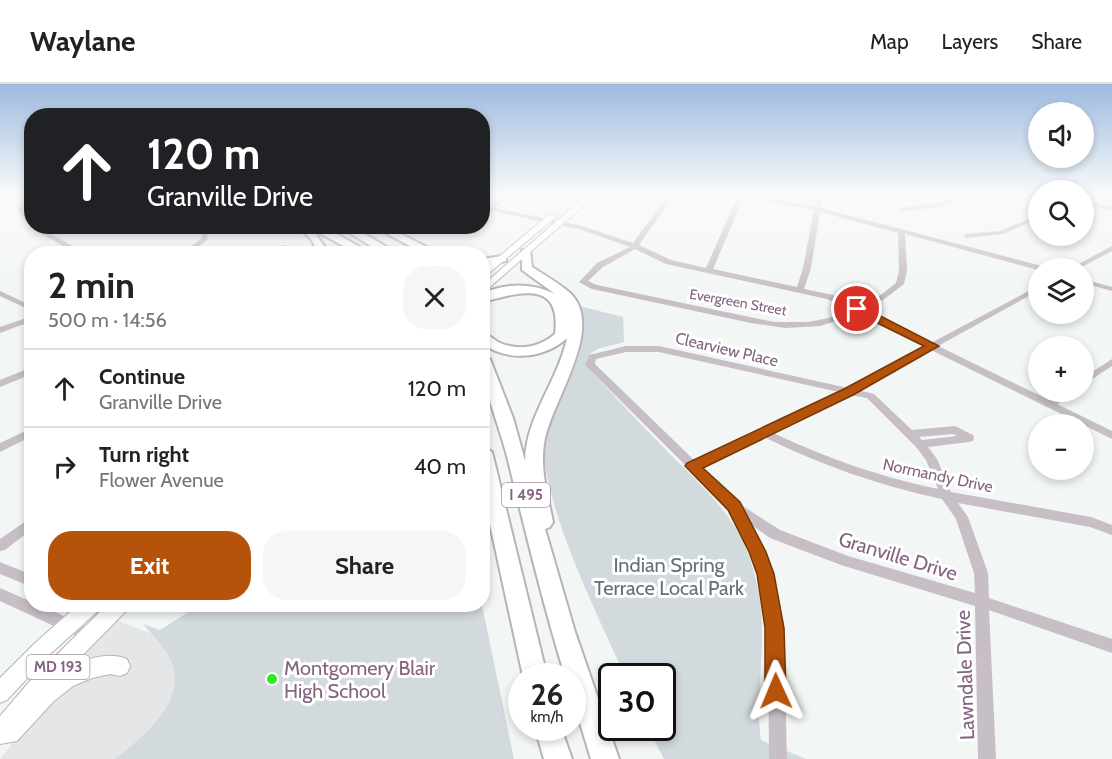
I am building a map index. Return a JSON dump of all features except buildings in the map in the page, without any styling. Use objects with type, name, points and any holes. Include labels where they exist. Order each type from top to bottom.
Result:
[{"type":"highway","points":[[311,234],[321,246]]},
{"type":"highway","points":[[329,234],[352,246]]},
{"type":"highway","points":[[357,234],[379,246]]},
{"type":"highway","points":[[394,234],[418,246]]},
{"type":"highway","points":[[526,252],[526,268],[566,296],[571,301],[576,317],[574,340],[539,426],[534,460],[563,632]]},
{"type":"highway","points":[[490,261],[502,259]]},
{"type":"highway","points":[[490,296],[510,290],[538,291],[559,303],[564,316],[562,335],[552,343],[536,350],[505,350],[490,342]]},
{"type":"highway","name":"I 495","points":[[490,378],[505,418],[563,632],[605,759]]},
{"type":"highway","name":"I 495","points":[[490,482],[532,663]]},
{"type":"highway","points":[[552,741],[558,759]]},
{"type":"main road","points":[[490,269],[542,226]]},
{"type":"main road","points":[[490,284],[556,226]]},
{"type":"main road","name":"MD 193","points":[[0,693],[68,625],[91,612]]},
{"type":"main road","name":"MD 193","points":[[0,733],[37,688],[89,635],[99,612]]},
{"type":"main road","points":[[0,739],[27,717],[61,679],[88,669],[114,664],[120,666]]},
{"type":"street","points":[[574,226],[600,232],[669,262],[800,289],[857,309],[1112,435]]},
{"type":"street","points":[[634,247],[649,226]]},
{"type":"street","points":[[708,271],[728,226]]},
{"type":"street","points":[[800,289],[807,268],[814,226]]},
{"type":"street","points":[[885,226],[1028,265]]},
{"type":"street","points":[[966,236],[1001,233],[1018,226]]},
{"type":"street","name":"Evergreen Street","points":[[634,247],[600,265],[583,282],[595,287],[779,325],[816,323],[834,319],[857,309],[900,284],[903,270],[901,230]]},
{"type":"street","points":[[47,234],[68,246]]},
{"type":"street","points":[[195,246],[204,240],[206,234]]},
{"type":"street","points":[[1094,258],[1112,248]]},
{"type":"street","points":[[1094,284],[1112,289]]},
{"type":"street","points":[[0,293],[24,305]]},
{"type":"street","points":[[693,466],[848,392],[1028,294]]},
{"type":"street","points":[[0,330],[24,321]]},
{"type":"street","name":"Clearview Place","points":[[598,355],[626,349],[659,349],[848,392]]},
{"type":"street","name":"Granville Drive","points":[[598,355],[592,357],[590,365],[734,506],[775,534],[805,547],[983,602],[1112,646]]},
{"type":"street","points":[[1094,374],[1112,362]]},
{"type":"street","points":[[0,384],[24,374]]},
{"type":"street","name":"Lawndale Drive","points":[[848,392],[870,396],[920,444],[931,459],[946,495],[962,517],[975,551],[981,573],[983,602],[987,759]]},
{"type":"street","points":[[910,434],[955,430],[969,438],[920,444]]},
{"type":"street","name":"Normandy Drive","points":[[764,433],[798,451],[848,471],[896,486],[1091,522],[1112,530]]},
{"type":"street","points":[[0,448],[24,435]]},
{"type":"street","points":[[734,506],[758,552],[765,574],[775,628],[778,759]]},
{"type":"street","points":[[0,546],[24,528]]},
{"type":"street","points":[[0,568],[24,578]]},
{"type":"street","points":[[0,594],[24,605]]},
{"type":"street","points":[[39,612],[89,635]]},
{"type":"shaded area","name":"Montgomery Blair High School","points":[[386,612],[468,612],[492,759],[0,759],[47,699],[116,620],[155,635]]},
{"type":"green space","name":"Indian Spring Terrace Local Park","points":[[579,306],[623,317],[624,342],[594,351],[589,355],[586,366],[714,499],[737,531],[754,571],[759,595],[762,632],[759,705],[761,740],[806,759],[664,759],[655,741],[676,741],[676,663],[619,663],[572,555],[549,486],[544,456],[545,431],[576,358],[580,345]]},
{"type":"green space","name":"Montgomery Blair High School","points":[[188,612],[483,612],[508,730],[508,741],[510,741],[514,759],[115,759],[137,741],[160,717],[174,690],[175,676],[169,656],[143,624],[160,630]]},
{"type":"place","name":"Montgomery Blair High School","points":[[272,679]]},
{"type":"route","points":[[776,691],[775,628],[765,574],[758,552],[734,506],[693,466],[848,392],[933,346],[857,309]]}]
